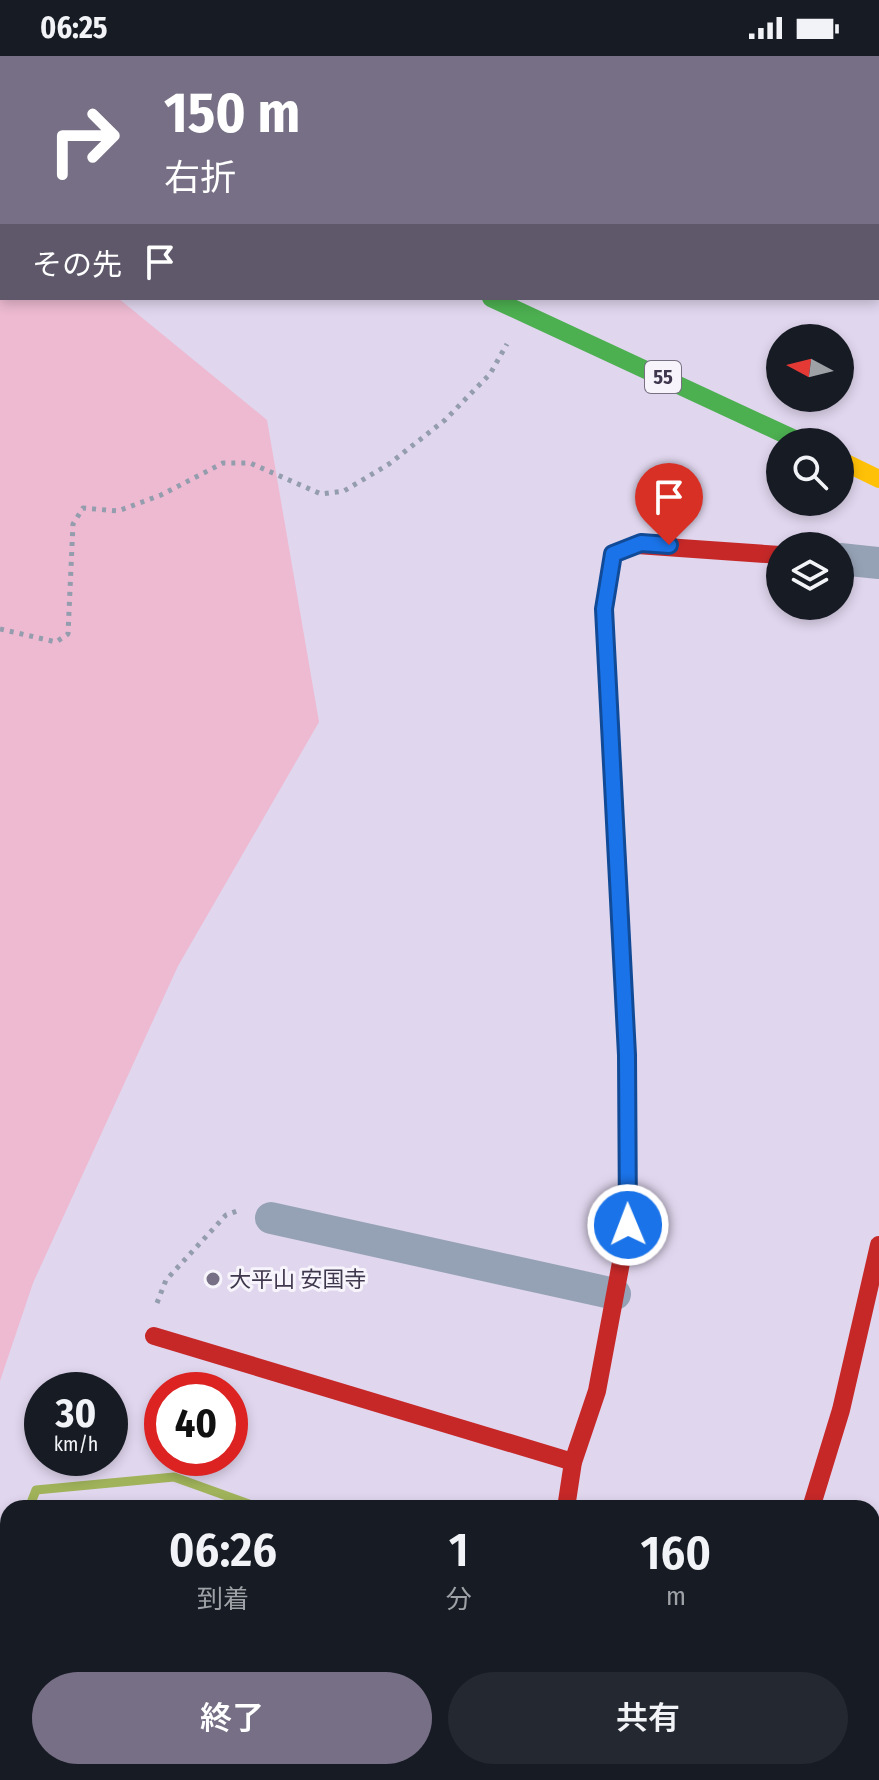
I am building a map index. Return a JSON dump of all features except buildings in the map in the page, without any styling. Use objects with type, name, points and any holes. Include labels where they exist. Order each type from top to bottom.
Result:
[{"type":"main road","name":"55","points":[[496,300],[771,428]]},
{"type":"main road","points":[[854,467],[879,479]]},
{"type":"main road","points":[[567,1500],[573,1462],[597,1391],[628,1225],[627,1055],[604,609],[613,554],[641,543],[766,554]]},
{"type":"main road","points":[[813,1500],[841,1410],[879,1245]]},
{"type":"main road","points":[[154,1336],[573,1462]]},
{"type":"street","points":[[854,560],[879,563]]},
{"type":"street","points":[[271,1218],[615,1294]]},
{"type":"path","points":[[0,629],[56,642],[68,634],[73,524],[83,508],[118,511],[161,495],[223,463],[250,463],[321,494],[344,491],[389,464],[445,420],[490,374],[525,312]]},
{"type":"path","points":[[154,1336],[152,1316],[166,1280],[226,1215],[237,1211],[271,1218]]},
{"type":"shaded area","points":[[0,300],[120,300],[267,420],[319,722],[178,966],[33,1283],[0,1381]]},
{"type":"waterway","points":[[32,1500],[36,1490],[174,1477],[238,1500]]},
{"type":"traffic: fast","points":[[495,300],[771,428]]},
{"type":"traffic: fast","points":[[617,853],[604,609],[613,554],[637,545]]},
{"type":"traffic: slow","points":[[854,467],[879,479]]},
{"type":"traffic: jam","points":[[637,545],[766,554]]},
{"type":"traffic: jam","points":[[567,1500],[573,1462],[597,1391],[628,1225],[627,1055],[617,853]]},
{"type":"traffic: jam","points":[[813,1500],[841,1410],[879,1245]]},
{"type":"traffic: jam","points":[[154,1336],[573,1462]]},
{"type":"place","name":"大平山 安国寺","points":[[213,1279]]},
{"type":"route","points":[[628,1225],[627,1055],[604,609],[613,554],[641,543],[669,545]]}]
